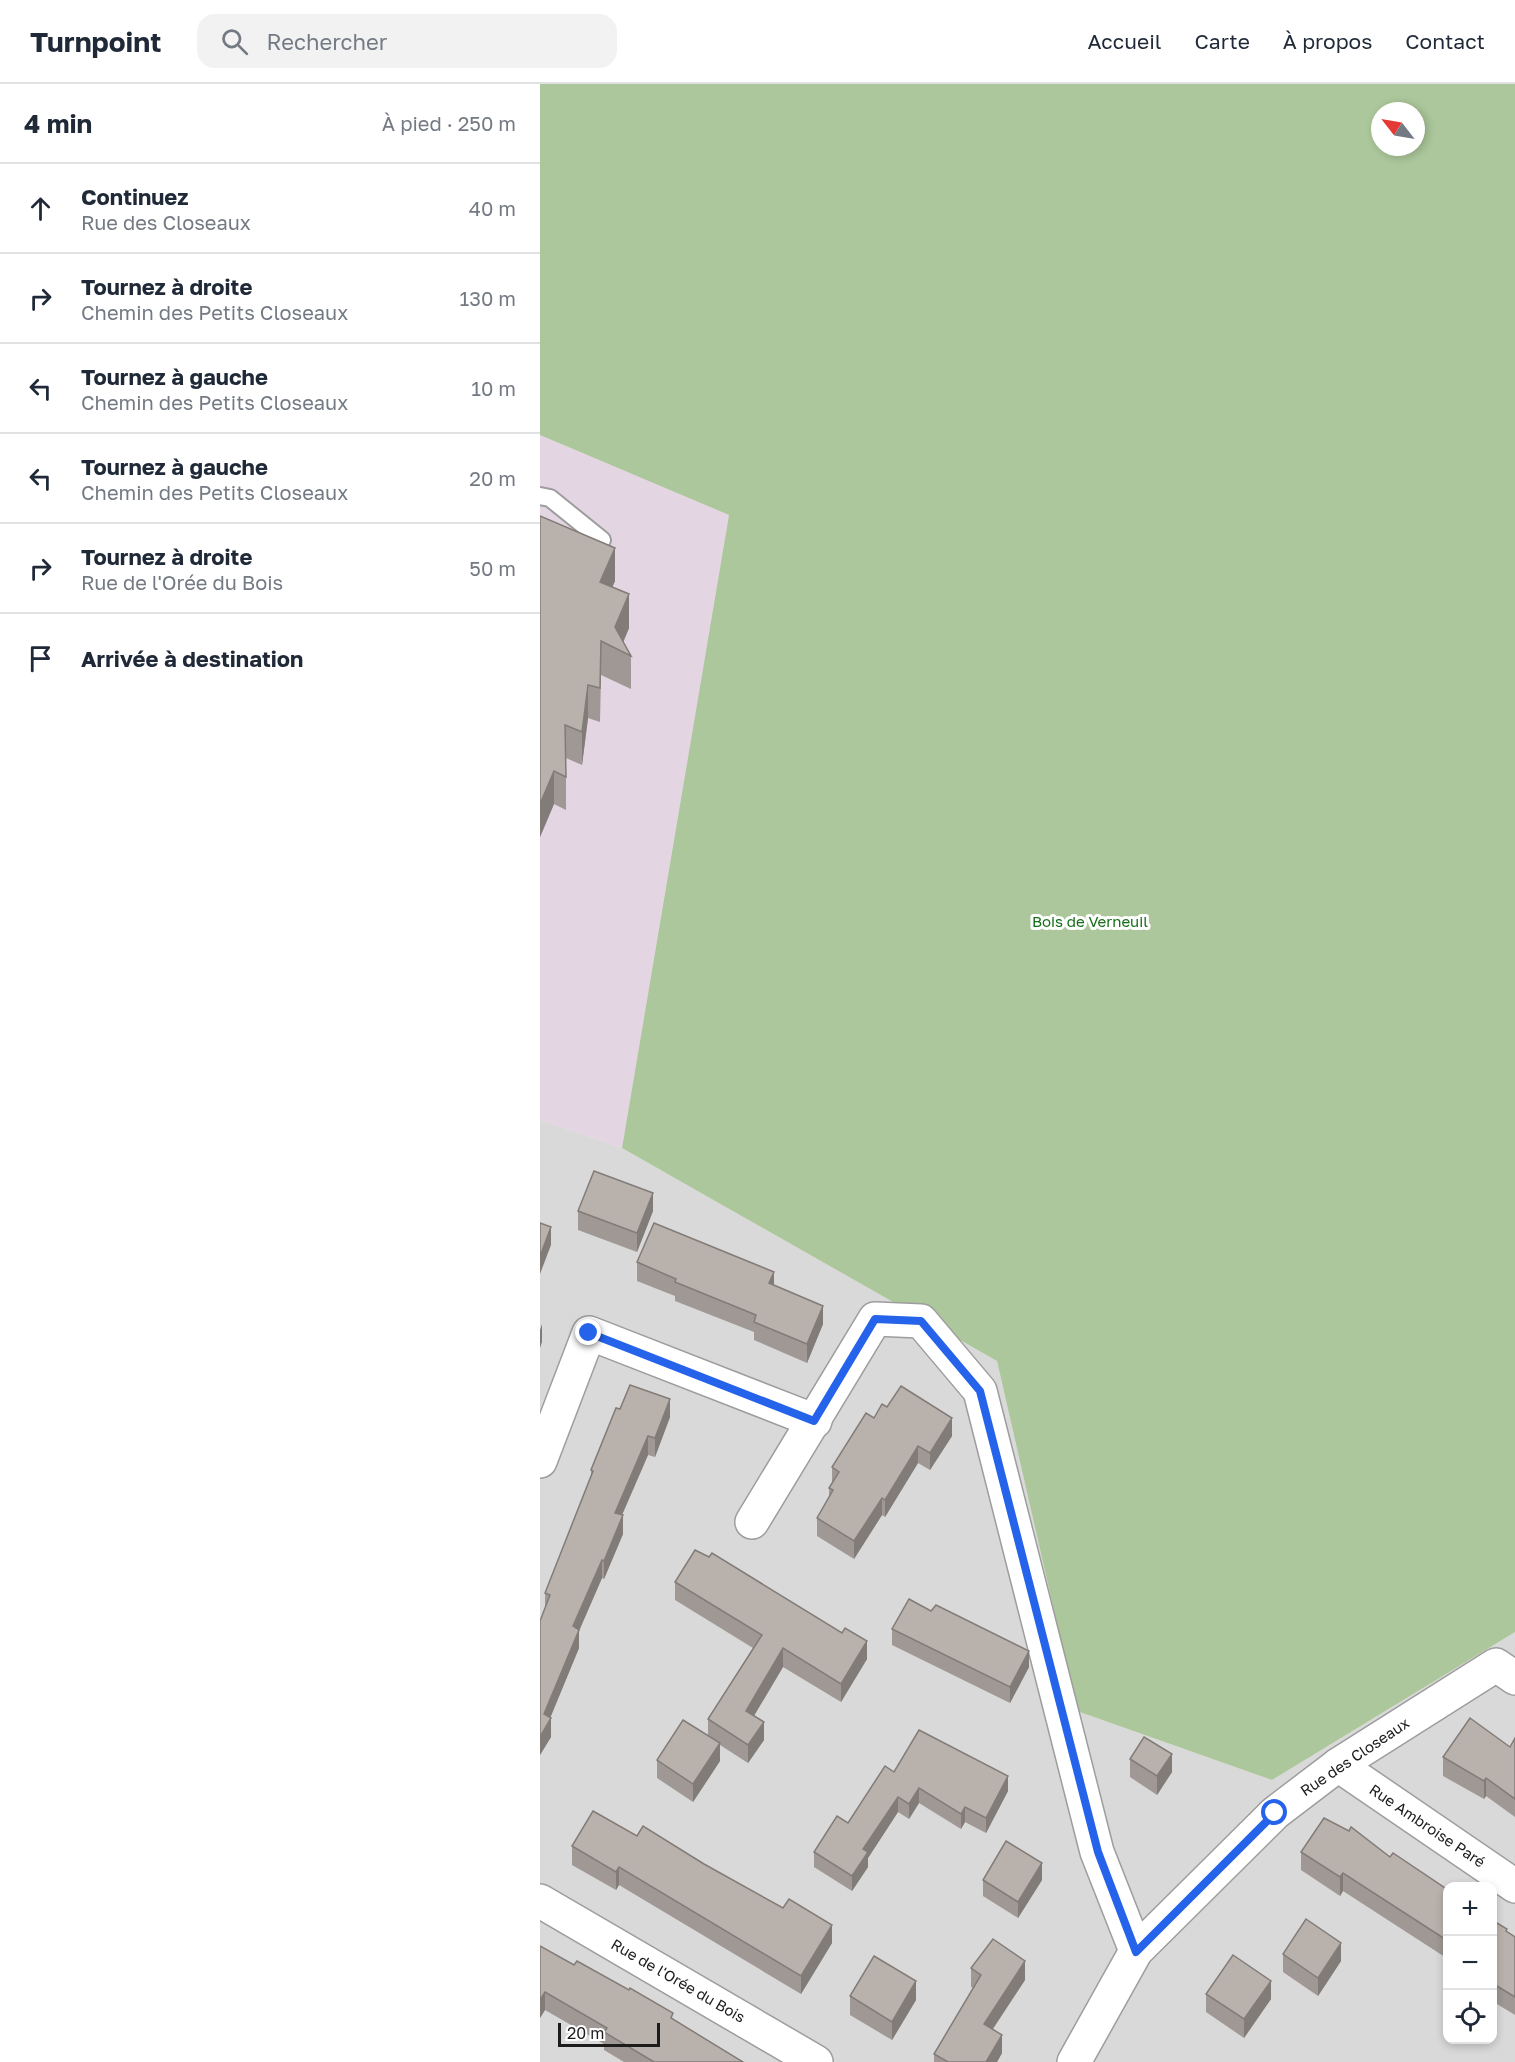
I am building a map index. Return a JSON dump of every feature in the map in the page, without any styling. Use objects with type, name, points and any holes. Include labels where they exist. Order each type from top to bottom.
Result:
[{"type":"street","points":[[752,1522],[875,1319],[921,1321],[980,1391],[1098,1852],[1136,1952]]},
{"type":"street","points":[[540,1461],[589,1333],[814,1421]]},
{"type":"street","name":"Rue des Closeaux","points":[[1074,2062],[1136,1952],[1275,1813],[1338,1765],[1505,1672]]},
{"type":"street","name":"Rue Ambroise Paré","points":[[1338,1765],[1515,1886]]},
{"type":"street","name":"Rue de l'Orée du Bois","points":[[540,1901],[816,2062]]},
{"type":"lane","points":[[540,496],[550,498],[602,540]]},
{"type":"shaded area","points":[[540,435],[729,515],[622,1148],[540,1120]]},
{"type":"shaded area","points":[[540,1120],[622,1148],[997,1361],[1077,1711],[1272,1780],[1515,1632],[1515,2062],[540,2062]]},
{"type":"green space","name":"Bois de Verneuil","points":[[540,84],[1515,84],[1515,1632],[1272,1780],[1077,1711],[997,1361],[622,1148],[729,515],[540,435]]},
{"type":"building","points":[[540,516],[615,548],[600,582],[629,594],[615,627],[631,656],[601,641],[600,688],[588,685],[582,732],[565,725],[566,777],[554,771],[540,804]]},
{"type":"building","points":[[594,1171],[653,1193],[637,1233],[578,1211]]},
{"type":"building","points":[[540,1223],[551,1227],[540,1256]]},
{"type":"building","points":[[654,1223],[774,1272],[769,1283],[823,1306],[807,1344],[754,1322],[756,1315],[675,1282],[676,1279],[637,1262]]},
{"type":"building","points":[[630,1385],[670,1399],[655,1438],[648,1436],[615,1513],[623,1515],[573,1626],[579,1630],[544,1714],[551,1718],[540,1737],[540,1621],[550,1595],[545,1593],[616,1408],[620,1409]]},
{"type":"building","points":[[901,1386],[952,1418],[930,1453],[918,1446],[885,1500],[882,1498],[854,1541],[817,1518],[833,1490],[829,1488],[839,1472],[832,1467],[866,1413],[874,1418],[882,1404],[887,1407]]},
{"type":"building","points":[[695,1550],[709,1557],[712,1553],[842,1633],[845,1628],[867,1641],[841,1684],[783,1648],[746,1711],[764,1722],[748,1745],[708,1719],[762,1635],[675,1582]]},
{"type":"building","points":[[909,1599],[931,1611],[936,1605],[1029,1651],[1010,1687],[892,1629]]},
{"type":"building","points":[[1470,1718],[1510,1747],[1515,1738],[1515,1799],[1486,1778],[1484,1781],[1443,1757]]},
{"type":"building","points":[[683,1720],[720,1743],[693,1784],[657,1760]]},
{"type":"building","points":[[919,1730],[1008,1776],[986,1818],[965,1807],[961,1814],[919,1788],[909,1804],[898,1797],[863,1849],[868,1852],[852,1876],[814,1852],[837,1816],[848,1823],[885,1766],[894,1772]]},
{"type":"building","points":[[1144,1737],[1172,1754],[1157,1776],[1130,1759]]},
{"type":"building","points":[[593,1811],[637,1836],[643,1826],[704,1864],[783,1908],[789,1899],[832,1925],[801,1976],[619,1867],[616,1872],[572,1846]]},
{"type":"building","points":[[1324,1818],[1349,1831],[1351,1827],[1390,1857],[1393,1853],[1443,1887],[1443,1938],[1343,1873],[1340,1877],[1301,1852]]},
{"type":"building","points":[[1006,1841],[1042,1863],[1018,1902],[983,1880]]},
{"type":"building","points":[[1306,1919],[1341,1943],[1318,1978],[1283,1954]]},
{"type":"building","points":[[1497,1923],[1515,1937],[1515,1997],[1497,1986]]},
{"type":"building","points":[[993,1939],[1025,1961],[984,2024],[1002,2035],[986,2062],[948,2062],[934,2054],[981,1975],[971,1968]]},
{"type":"building","points":[[540,1946],[574,1965],[577,1961],[629,1990],[630,1988],[673,2013],[671,2018],[743,2062],[654,2062],[604,2032],[607,2028],[545,1992],[540,2000]]},
{"type":"building","points":[[1233,1955],[1271,1981],[1244,2019],[1206,1994]]},
{"type":"building","points":[[874,1956],[916,1981],[892,2022],[850,1996]]},
{"type":"route","points":[[589,1333],[814,1421],[875,1319],[921,1321],[980,1391],[1098,1852],[1136,1952],[1275,1813]]}]
